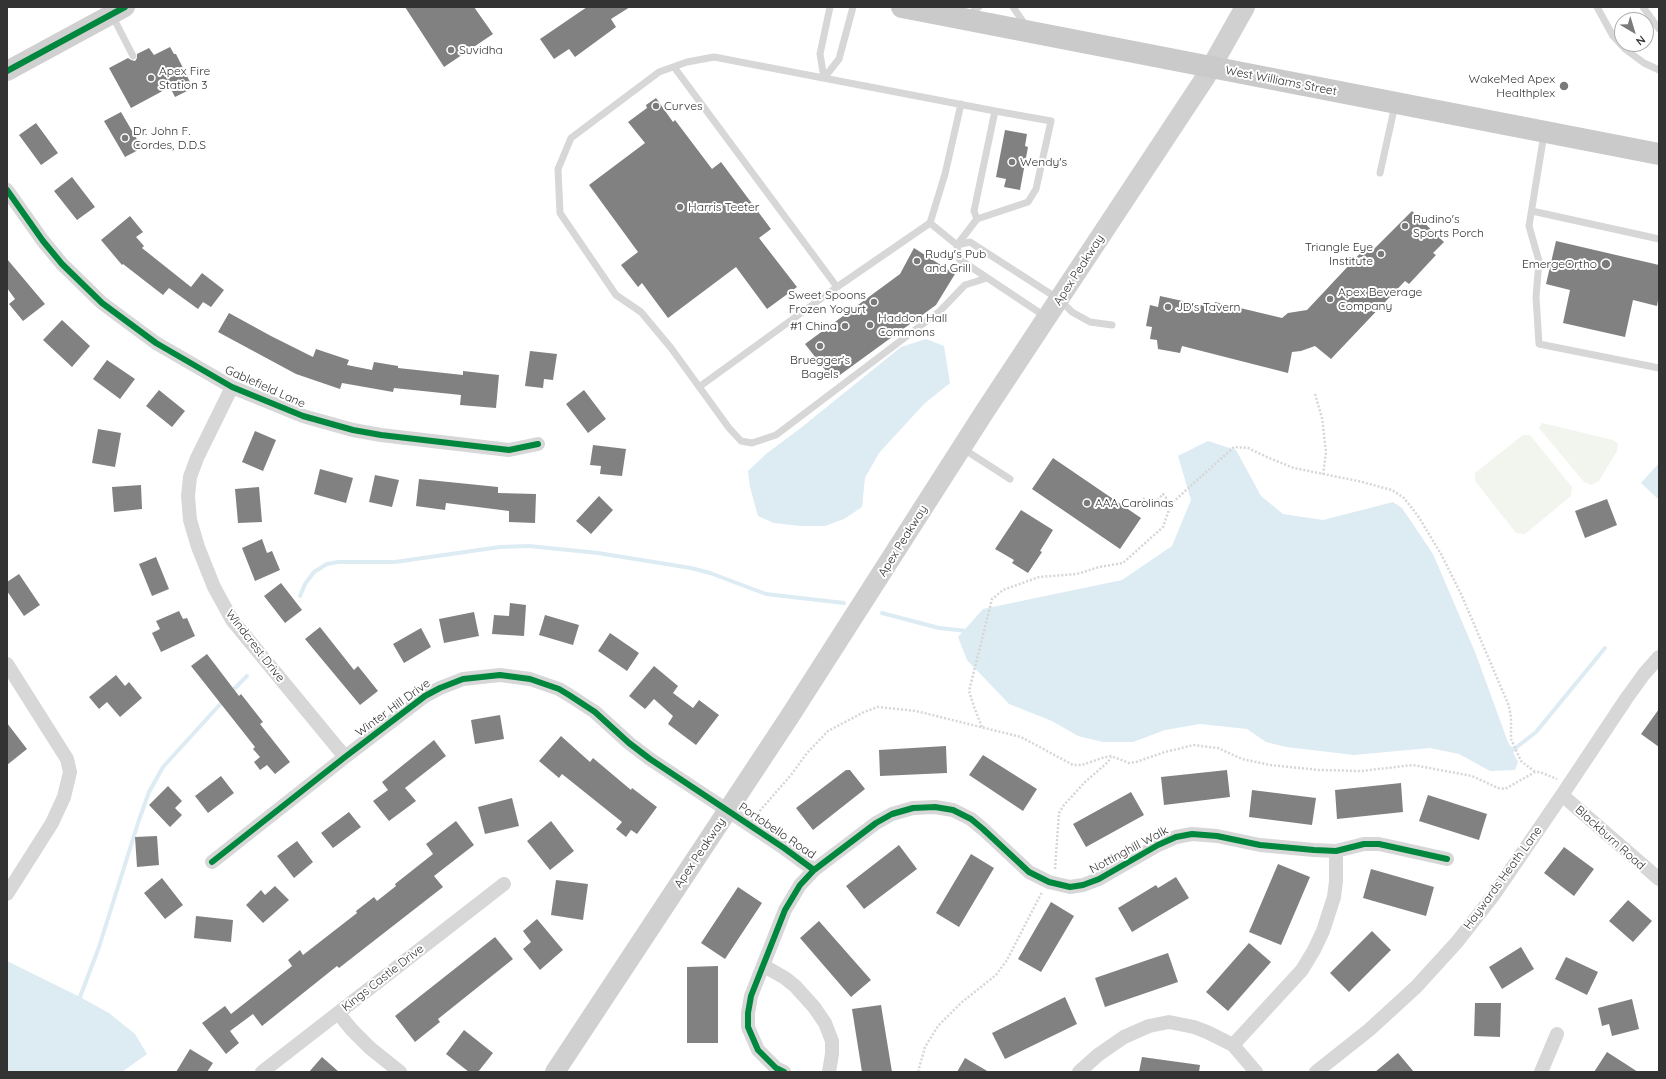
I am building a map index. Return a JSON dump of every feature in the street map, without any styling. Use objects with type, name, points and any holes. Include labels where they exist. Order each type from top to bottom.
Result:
[{"type":"main road","name":"West Williams Street","points":[[902,7],[971,13],[1029,32],[1659,154]]},
{"type":"main road","name":"Apex Peakway","points":[[555,1072],[847,629],[962,448],[1211,67],[1245,7]]},
{"type":"main road","points":[[7,71],[118,11]]},
{"type":"street","name":"Gablefield Lane","points":[[7,190],[43,241],[62,264],[102,303],[156,343],[232,387],[303,416],[367,432],[508,450],[538,444]]},
{"type":"street","name":"Windcrest Drive","points":[[232,387],[197,458],[190,477],[188,496],[190,520],[198,547],[214,587],[232,620],[345,757]]},
{"type":"street","name":"Haywards Heath Lane","points":[[1316,1072],[1333,1060],[1416,987],[1457,942],[1493,896],[1626,699],[1644,674],[1659,657]]},
{"type":"street","points":[[7,664],[67,759],[70,772],[64,797],[52,823],[7,894]]},
{"type":"street","name":"Winter Hill Drive","points":[[212,862],[425,696],[463,679],[479,677],[500,675],[520,677],[535,680],[559,689],[595,712],[629,743],[728,811]]},
{"type":"street","name":"Blackburn Road","points":[[1562,795],[1659,879]]},
{"type":"street","name":"Nottinghill Walk","points":[[764,966],[792,897],[800,885],[814,870],[870,827],[892,814],[913,808],[935,807],[953,810],[971,819],[1029,872],[1049,882],[1070,887],[1083,885],[1099,879],[1164,842],[1176,837],[1192,834],[1216,836],[1260,845],[1293,849],[1336,851],[1364,844],[1379,844],[1447,859]]},
{"type":"street","name":"Portobello Road","points":[[728,811],[779,844],[814,870]]},
{"type":"street","points":[[1233,1046],[1302,970],[1314,950],[1323,931],[1334,897],[1336,881],[1336,851]]},
{"type":"street","name":"Kings Castle Drive","points":[[262,1072],[504,884]]},
{"type":"street","points":[[784,1072],[776,1068],[758,1050],[748,1028],[748,1013],[751,996],[764,966],[785,978],[795,986],[814,1006],[825,1023],[832,1041],[832,1054],[829,1072]]},
{"type":"street","points":[[338,1013],[370,1048],[400,1072]]},
{"type":"street","points":[[1079,1072],[1098,1054],[1124,1037],[1158,1023],[1175,1023],[1208,1032],[1233,1046],[1256,1072]]},
{"type":"street","points":[[1541,1072],[1557,1034]]},
{"type":"lane","points":[[824,78],[820,54],[830,7]]},
{"type":"lane","points":[[824,78],[839,59],[853,7]]},
{"type":"lane","points":[[1013,7],[1029,32]]},
{"type":"lane","points":[[1597,7],[1613,36],[1625,49],[1644,63],[1659,70]]},
{"type":"lane","points":[[1643,7],[1659,29]]},
{"type":"lane","points":[[118,11],[133,56]]},
{"type":"lane","points":[[957,245],[977,219],[1028,202],[1036,189],[1051,121],[714,57],[659,72],[571,138],[558,169],[560,213],[616,295],[641,312],[671,348],[728,428],[741,441],[752,443],[776,435],[940,310],[965,285],[987,278]]},
{"type":"lane","points":[[674,67],[837,287]]},
{"type":"lane","points":[[1380,174],[1396,103]]},
{"type":"lane","points":[[699,387],[837,287],[930,223],[945,174],[960,104]]},
{"type":"lane","points":[[977,219],[974,211],[995,111]]},
{"type":"lane","points":[[1544,132],[1529,226],[1539,261],[1536,297],[1539,344],[1659,368]]},
{"type":"lane","points":[[1532,211],[1659,239]]},
{"type":"lane","points":[[930,223],[957,245],[959,260],[1048,318]]},
{"type":"lane","points":[[957,245],[970,242],[1060,300],[1072,312],[1090,322],[1112,325]]},
{"type":"lane","points":[[962,448],[1010,479]]},
{"type":"path","points":[[1315,394],[1322,418],[1326,452],[1323,475]]},
{"type":"path","points":[[982,727],[969,691],[992,599],[1003,590],[1039,577],[1077,574],[1099,567],[1123,562],[1163,527],[1171,504],[1234,447],[1248,448],[1294,468],[1358,481],[1392,490],[1404,498],[1418,516],[1441,554],[1462,596],[1509,706],[1511,718],[1511,739],[1521,761],[1535,772]]},
{"type":"path","points":[[1143,498],[1152,506],[1163,494],[1171,504]]},
{"type":"path","points":[[754,817],[791,775],[807,753],[828,732],[864,712],[878,707],[916,711],[1021,737],[1073,764],[1082,765],[1111,756],[1129,763],[1136,762],[1165,752],[1194,745],[1218,748],[1242,760],[1270,765],[1320,770],[1361,771],[1413,766],[1472,776],[1498,788],[1505,789],[1535,772],[1540,772],[1559,780]]},
{"type":"path","points":[[918,1072],[925,1047],[938,1026],[962,1002],[996,974],[1007,960],[1043,889],[1054,875],[1056,868],[1059,813],[1064,805],[1085,782],[1108,762],[1111,756]]},
{"type":"shaded area","points":[[926,339],[944,346],[950,383],[924,404],[879,453],[865,478],[862,507],[844,519],[825,526],[801,526],[774,523],[758,516],[750,487],[748,471],[766,454],[802,427],[901,347]]},
{"type":"shaded area","points":[[1542,423],[1613,440],[1618,444],[1617,451],[1599,481],[1592,485],[1584,482],[1539,428]]},
{"type":"shaded area","points":[[1523,435],[1530,435],[1572,487],[1571,496],[1525,534],[1516,533],[1475,481],[1475,473]]},
{"type":"shaded area","points":[[1208,441],[1236,450],[1261,496],[1283,514],[1323,520],[1393,502],[1402,508],[1433,554],[1475,652],[1508,742],[1518,762],[1515,770],[1490,771],[1459,754],[1430,748],[1354,755],[1286,747],[1266,742],[1247,729],[1200,724],[1165,730],[1133,742],[1103,742],[1078,736],[1052,721],[1009,704],[967,660],[958,637],[983,609],[1122,580],[1172,546],[1191,500],[1178,456]]},
{"type":"shaded area","points":[[1659,463],[1659,500],[1641,483]]},
{"type":"shaded area","points":[[7,961],[109,1013],[135,1034],[147,1054],[122,1072],[7,1072]]},
{"type":"building","name":"Suvidha","points":[[405,7],[474,7],[493,34],[444,67]]},
{"type":"building","points":[[587,7],[630,7],[611,19],[616,27],[575,57],[569,49],[554,59],[540,39]]},
{"type":"building","name":"Apex Fire Station 3","points":[[170,47],[174,54],[176,54],[193,88],[175,97],[170,87],[131,108],[109,68],[128,58],[135,61],[137,54],[149,48],[154,55]]},
{"type":"building","name":"Harris Teeter","points":[[656,98],[673,122],[675,120],[712,169],[721,162],[771,229],[759,238],[797,287],[767,309],[736,267],[668,318],[642,283],[638,287],[621,265],[638,252],[589,185],[645,143],[628,122],[647,108],[646,105]]},
{"type":"building","name":"Dr. John F. Cordes, D.D.S","points":[[121,112],[142,148],[125,157],[104,121]]},
{"type":"building","points":[[36,123],[58,153],[41,165],[19,135]]},
{"type":"building","name":"Wendy's","points":[[1005,130],[1027,134],[1025,146],[1028,147],[1020,190],[1004,187],[1006,179],[996,177]]},
{"type":"building","points":[[72,177],[95,207],[77,220],[54,191]]},
{"type":"building","points":[[1412,211],[1444,242],[1433,253],[1436,255],[1409,284],[1405,281],[1331,359],[1315,346],[1301,351],[1292,352],[1288,373],[1182,346],[1180,353],[1158,349],[1157,340],[1150,339],[1152,327],[1146,326],[1150,305],[1158,307],[1160,296],[1214,308],[1215,302],[1282,318],[1288,313],[1307,310],[1367,246],[1372,251]]},
{"type":"building","points":[[130,216],[143,232],[136,237],[144,246],[142,248],[191,287],[202,273],[224,290],[211,307],[203,302],[198,309],[169,288],[163,295],[123,264],[122,265],[101,240]]},
{"type":"building","points":[[1556,241],[1659,265],[1659,295],[1657,306],[1633,300],[1625,337],[1563,323],[1570,290],[1546,284]]},
{"type":"building","name":"Haddon Hall Commons","points":[[914,248],[955,274],[936,305],[833,380],[805,344],[900,274]]},
{"type":"building","points":[[7,259],[45,304],[23,321],[9,304],[15,299],[7,288]]},
{"type":"building","points":[[229,313],[313,357],[316,349],[349,360],[347,365],[372,370],[374,362],[398,366],[398,368],[463,375],[463,371],[499,375],[496,408],[460,405],[461,395],[394,388],[393,392],[342,383],[340,389],[296,374],[218,332]]},
{"type":"building","points":[[62,320],[90,346],[72,367],[43,340]]},
{"type":"building","points":[[530,351],[557,354],[553,380],[544,379],[543,388],[525,386]]},
{"type":"building","points":[[107,360],[135,379],[120,399],[93,379]]},
{"type":"building","points":[[159,390],[185,411],[172,427],[146,406]]},
{"type":"building","points":[[584,390],[606,419],[588,433],[566,404]]},
{"type":"building","points":[[98,429],[121,433],[115,467],[92,463]]},
{"type":"building","points":[[255,431],[276,440],[263,471],[242,462]]},
{"type":"building","points":[[593,445],[626,449],[622,476],[600,474],[601,466],[590,465]]},
{"type":"building","name":"AAA Carolinas","points":[[1053,458],[1141,518],[1120,549],[1032,489]]},
{"type":"building","points":[[320,469],[353,478],[346,503],[314,494]]},
{"type":"building","points":[[375,475],[399,480],[392,507],[369,502]]},
{"type":"building","points":[[419,479],[498,487],[498,493],[536,494],[535,523],[509,522],[509,511],[446,503],[445,510],[416,506]]},
{"type":"building","points":[[141,485],[142,509],[114,512],[112,487]]},
{"type":"building","points":[[259,487],[262,522],[238,523],[235,489]]},
{"type":"building","points":[[599,496],[613,510],[591,534],[576,521]]},
{"type":"building","points":[[1607,499],[1617,525],[1585,538],[1575,511]]},
{"type":"building","points":[[1021,510],[1053,530],[1040,551],[1042,552],[1028,573],[1012,563],[1014,560],[995,549]]},
{"type":"building","points":[[262,539],[267,553],[272,551],[280,570],[255,581],[242,548]]},
{"type":"building","points":[[156,557],[169,589],[152,596],[139,564]]},
{"type":"building","points":[[19,574],[40,605],[24,616],[7,591],[7,582]]},
{"type":"building","points":[[281,583],[302,610],[285,623],[264,596]]},
{"type":"building","points":[[510,603],[526,605],[524,636],[492,634],[494,615],[509,616]]},
{"type":"building","points":[[179,611],[183,619],[187,618],[195,636],[161,652],[152,633],[160,629],[156,621]]},
{"type":"building","points":[[474,612],[479,636],[444,643],[439,619]]},
{"type":"building","points":[[545,615],[579,625],[573,645],[539,635]]},
{"type":"building","points":[[320,627],[354,670],[358,666],[378,691],[360,705],[305,639]]},
{"type":"building","points":[[421,628],[431,647],[404,663],[393,644]]},
{"type":"building","points":[[610,633],[639,653],[627,671],[598,651]]},
{"type":"building","points":[[207,654],[239,696],[241,694],[263,722],[260,724],[290,762],[275,774],[267,765],[260,770],[254,762],[260,757],[253,749],[255,747],[191,666]]},
{"type":"building","points":[[654,666],[678,686],[673,693],[693,708],[699,700],[719,715],[696,745],[668,724],[673,716],[654,699],[645,709],[629,696]]},
{"type":"building","points":[[116,675],[125,686],[129,682],[142,698],[120,717],[107,702],[99,709],[89,697]]},
{"type":"building","points":[[1659,709],[1659,747],[1641,734]]},
{"type":"building","points":[[500,715],[504,739],[475,744],[471,720]]},
{"type":"building","points":[[7,723],[27,749],[7,765]]},
{"type":"building","points":[[561,736],[590,762],[593,758],[631,790],[632,788],[657,807],[637,834],[631,830],[626,837],[616,829],[622,822],[562,774],[559,778],[539,761]]},
{"type":"building","points":[[434,740],[446,756],[405,788],[416,801],[389,821],[373,801],[388,790],[382,782]]},
{"type":"building","points":[[946,746],[947,773],[880,776],[879,750]]},
{"type":"building","points":[[983,755],[1037,789],[1023,811],[969,775]]},
{"type":"building","points":[[846,770],[850,770],[865,789],[813,830],[796,808]]},
{"type":"building","points":[[1227,770],[1230,797],[1164,805],[1161,777]]},
{"type":"building","points":[[221,776],[234,793],[208,813],[195,796]]},
{"type":"building","points":[[1401,783],[1403,812],[1337,819],[1335,790]]},
{"type":"building","points":[[168,786],[182,801],[175,808],[182,815],[170,827],[149,805]]},
{"type":"building","points":[[1252,790],[1316,798],[1312,825],[1249,817]]},
{"type":"building","points":[[1131,792],[1144,815],[1086,847],[1073,824]]},
{"type":"building","points":[[1428,795],[1487,814],[1479,840],[1419,821]]},
{"type":"building","points":[[512,798],[519,826],[485,834],[478,807]]},
{"type":"building","points":[[349,812],[361,827],[333,848],[321,833]]},
{"type":"building","points":[[456,821],[474,845],[434,876],[443,887],[339,968],[337,966],[262,1026],[253,1014],[230,1031],[239,1043],[226,1054],[202,1023],[225,1006],[231,1014],[292,966],[288,960],[300,950],[303,955],[357,913],[356,911],[374,897],[377,901],[396,886],[395,884],[433,854],[426,844]]},
{"type":"building","points":[[551,821],[574,851],[550,870],[527,841]]},
{"type":"building","points":[[157,836],[159,865],[137,867],[135,837]]},
{"type":"building","points":[[297,841],[313,862],[294,878],[277,856]]},
{"type":"building","points":[[899,845],[917,869],[864,909],[846,886]]},
{"type":"building","points":[[1564,847],[1594,869],[1574,896],[1544,873]]},
{"type":"building","points":[[971,854],[994,868],[959,927],[936,913]]},
{"type":"building","points":[[1278,864],[1310,877],[1281,945],[1249,932]]},
{"type":"building","points":[[1371,869],[1434,887],[1426,916],[1363,898]]},
{"type":"building","points":[[1176,877],[1189,898],[1132,932],[1118,908],[1156,885],[1158,888]]},
{"type":"building","points":[[162,878],[183,905],[165,919],[144,893]]},
{"type":"building","points":[[556,880],[588,884],[583,920],[551,915]]},
{"type":"building","points":[[275,886],[289,900],[263,923],[246,905],[261,890],[265,895]]},
{"type":"building","points":[[738,887],[762,903],[725,959],[701,943]]},
{"type":"building","points":[[1628,900],[1652,921],[1633,942],[1609,921]]},
{"type":"building","points":[[1051,902],[1074,916],[1041,972],[1018,959]]},
{"type":"building","points":[[196,916],[233,920],[231,942],[194,938]]},
{"type":"building","points":[[537,919],[563,950],[540,970],[523,949],[531,942],[523,931]]},
{"type":"building","points":[[819,921],[871,980],[851,997],[800,938]]},
{"type":"building","points":[[1372,931],[1391,950],[1349,992],[1330,973]]},
{"type":"building","points":[[495,937],[513,959],[438,1019],[440,1022],[415,1042],[395,1016]]},
{"type":"building","points":[[1249,943],[1271,962],[1228,1011],[1206,992]]},
{"type":"building","points":[[1521,947],[1534,969],[1502,989],[1489,967]]},
{"type":"building","points":[[1168,953],[1178,982],[1105,1007],[1095,978]]},
{"type":"building","points":[[1566,957],[1598,972],[1587,995],[1555,979]]},
{"type":"building","points":[[718,966],[718,1043],[687,1043],[687,967]]},
{"type":"building","points":[[1065,997],[1077,1024],[1005,1059],[992,1033]]},
{"type":"building","points":[[1632,999],[1639,1029],[1612,1036],[1609,1024],[1602,1026],[1598,1008]]},
{"type":"building","points":[[1475,1003],[1501,1003],[1500,1037],[1474,1036]]},
{"type":"building","points":[[881,1005],[892,1072],[862,1072],[852,1009]]},
{"type":"building","points":[[464,1030],[493,1053],[478,1072],[469,1072],[446,1054]]},
{"type":"building","points":[[190,1049],[213,1063],[207,1072],[176,1072]]},
{"type":"building","points":[[1607,1052],[1638,1072],[1594,1072]]},
{"type":"building","points":[[1398,1053],[1414,1072],[1375,1072]]},
{"type":"building","points":[[322,1057],[339,1072],[309,1072]]},
{"type":"building","points":[[1142,1057],[1200,1065],[1199,1072],[1139,1072]]},
{"type":"building","points":[[965,1058],[989,1072],[957,1072]]},
{"type":"waterway","points":[[300,596],[305,584],[314,572],[327,564],[338,562],[395,562],[500,547],[529,546],[598,553],[691,568],[710,573],[766,594],[844,603]]},
{"type":"waterway","points":[[882,613],[939,628],[967,631]]},
{"type":"waterway","points":[[1508,747],[1513,750],[1536,732],[1605,648]]},
{"type":"waterway","points":[[230,693],[247,676]]},
{"type":"waterway","points":[[77,1001],[80,997],[99,947],[149,792],[163,767],[224,700]]},
{"type":"cycle path","points":[[7,71],[125,7]]},
{"type":"cycle path","points":[[7,190],[43,241],[62,264],[102,303],[156,343],[232,387],[303,416],[353,430],[381,435],[509,450],[538,444]]},
{"type":"cycle path","points":[[212,862],[425,696],[463,679],[500,675],[530,679],[559,689],[569,695],[595,712],[629,743],[650,759],[784,848],[814,870]]},
{"type":"cycle path","points":[[784,1072],[776,1068],[758,1050],[748,1027],[748,1013],[751,996],[785,910],[800,885],[814,870],[876,823],[892,814],[913,808],[935,807],[953,810],[971,819],[1029,872],[1049,882],[1070,887],[1083,885],[1099,879],[1158,845],[1176,837],[1192,834],[1217,836],[1260,845],[1314,850],[1336,851],[1364,844],[1379,844],[1447,859]]},
{"type":"place","name":"Suvidha","points":[[451,50]]},
{"type":"place","name":"Apex Fire Station 3","points":[[151,78]]},
{"type":"place","name":"WakeMed Apex Healthplex","points":[[1564,86]]},
{"type":"place","name":"Curves","points":[[656,106]]},
{"type":"place","name":"Dr. John F. Cordes, D.D.S","points":[[125,138]]},
{"type":"place","name":"Wendy's","points":[[1012,162]]},
{"type":"place","name":"Harris Teeter","points":[[680,207]]},
{"type":"place","name":"Rudino's Sports Porch","points":[[1405,226]]},
{"type":"place","name":"Triangle Eye Institute","points":[[1381,254]]},
{"type":"place","name":"Rudy's Pub and Grill","points":[[917,261]]},
{"type":"place","name":"EmergeOrtho","points":[[1606,264]]},
{"type":"place","name":"Apex Beverage Company","points":[[1330,299]]},
{"type":"place","name":"Sweet Spoons Frozen Yogurt","points":[[874,302]]},
{"type":"place","name":"JD's Tavern","points":[[1168,307]]},
{"type":"place","name":"Haddon Hall Commons","points":[[870,325]]},
{"type":"place","name":"#1 China","points":[[845,326]]},
{"type":"place","name":"Bruegger's Bagels","points":[[820,346]]},
{"type":"place","name":"AAA Carolinas","points":[[1087,503]]}]
